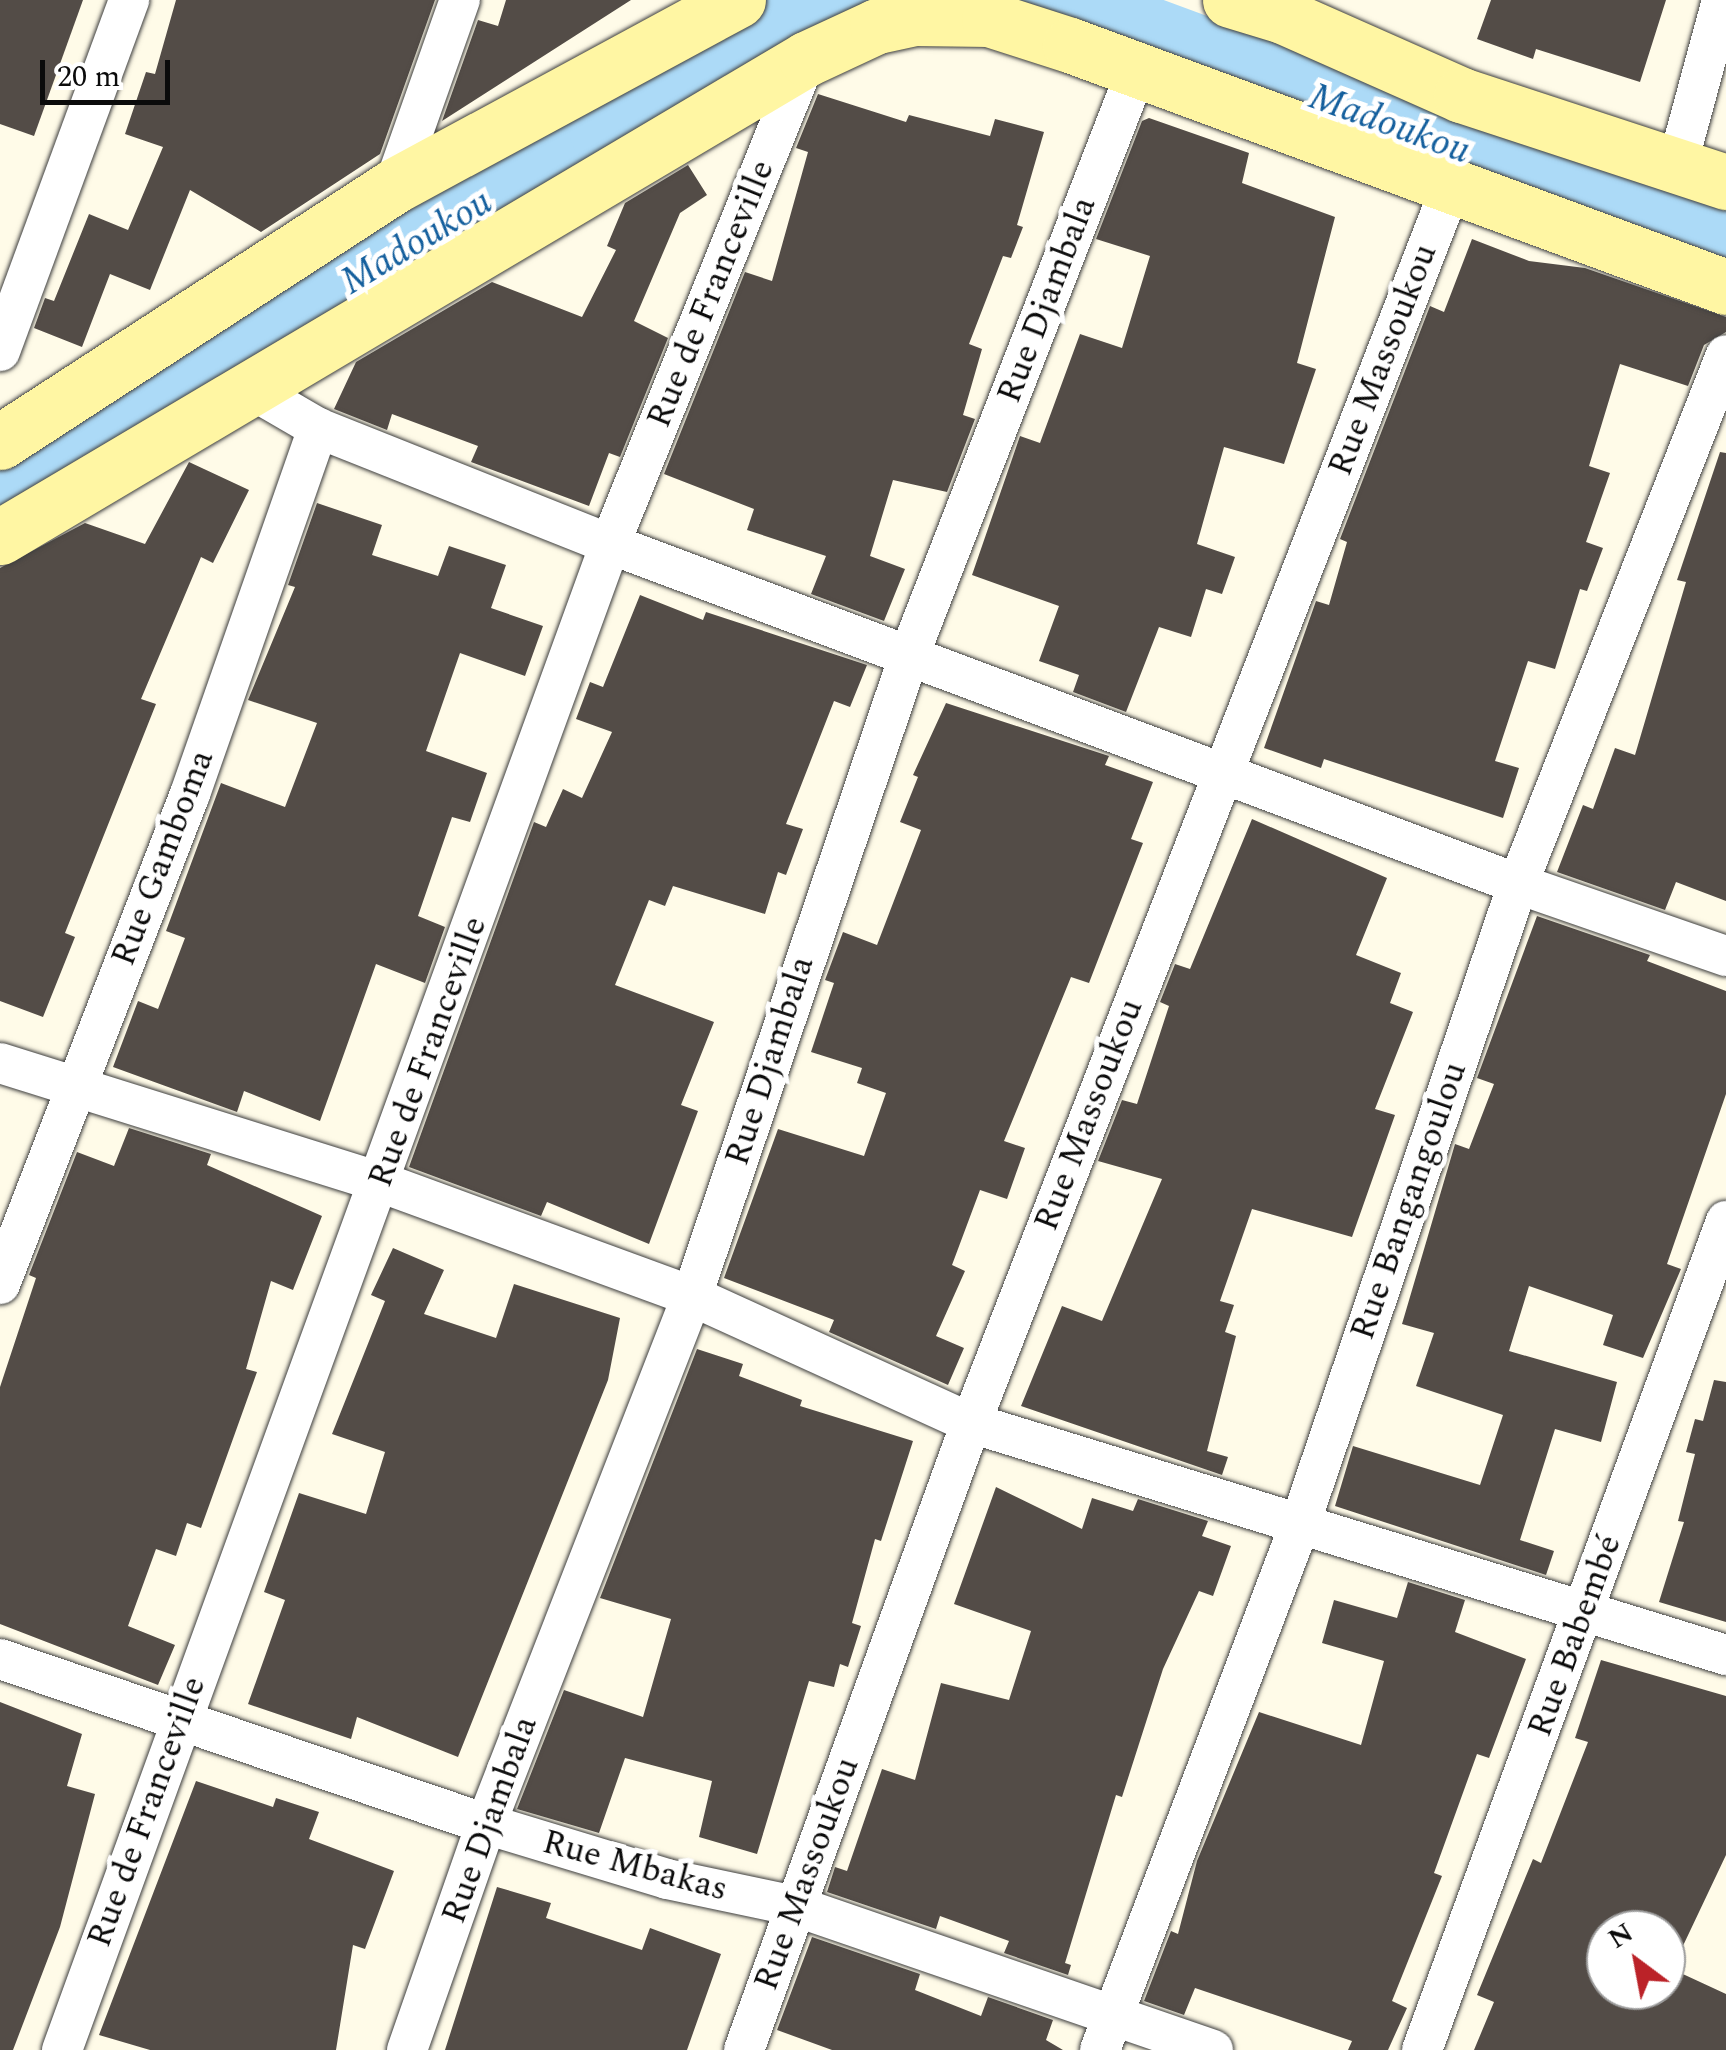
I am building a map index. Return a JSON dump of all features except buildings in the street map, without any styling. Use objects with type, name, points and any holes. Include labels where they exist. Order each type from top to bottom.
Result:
[{"type":"main road","points":[[0,442],[394,186],[738,0]]},
{"type":"main road","points":[[1230,0],[1285,8],[1461,96],[1701,174]]},
{"type":"main road","points":[[0,538],[806,60],[877,26],[956,14],[1054,39],[1726,288]]},
{"type":"street","points":[[0,351],[129,0]]},
{"type":"street","points":[[394,186],[460,0]]},
{"type":"street","points":[[1701,174],[1722,0]]},
{"type":"street","name":"Rue de Franceville","points":[[62,2050],[610,544],[806,60]]},
{"type":"street","name":"Rue Djambala","points":[[406,2050],[486,1824],[692,1296],[910,653],[1136,72]]},
{"type":"street","name":"Rue Massoukou","points":[[744,2050],[971,1424],[1451,187]]},
{"type":"street","name":"Rue Bangangoulou","points":[[1107,2032],[1300,1524],[1518,884],[1726,355]]},
{"type":"street","points":[[251,390],[318,428],[610,544],[910,653],[1518,884],[1726,956]]},
{"type":"street","name":"Rue Gamboma","points":[[0,1284],[190,794],[318,428]]},
{"type":"street","points":[[0,1064],[72,1091],[380,1182],[692,1296],[971,1424],[1583,1615],[1726,1655]]},
{"type":"street","name":"Rue Babembé","points":[[1422,2050],[1726,1222]]},
{"type":"street","name":"Rue Mbakas","points":[[0,1658],[486,1824],[667,1879],[795,1906],[1107,2032],[1213,2050]]},
{"type":"waterway","name":"Madoukou","points":[[0,493],[608,129],[839,0]]},
{"type":"waterway","name":"Madoukou","points":[[1051,0],[1726,249]]}]
